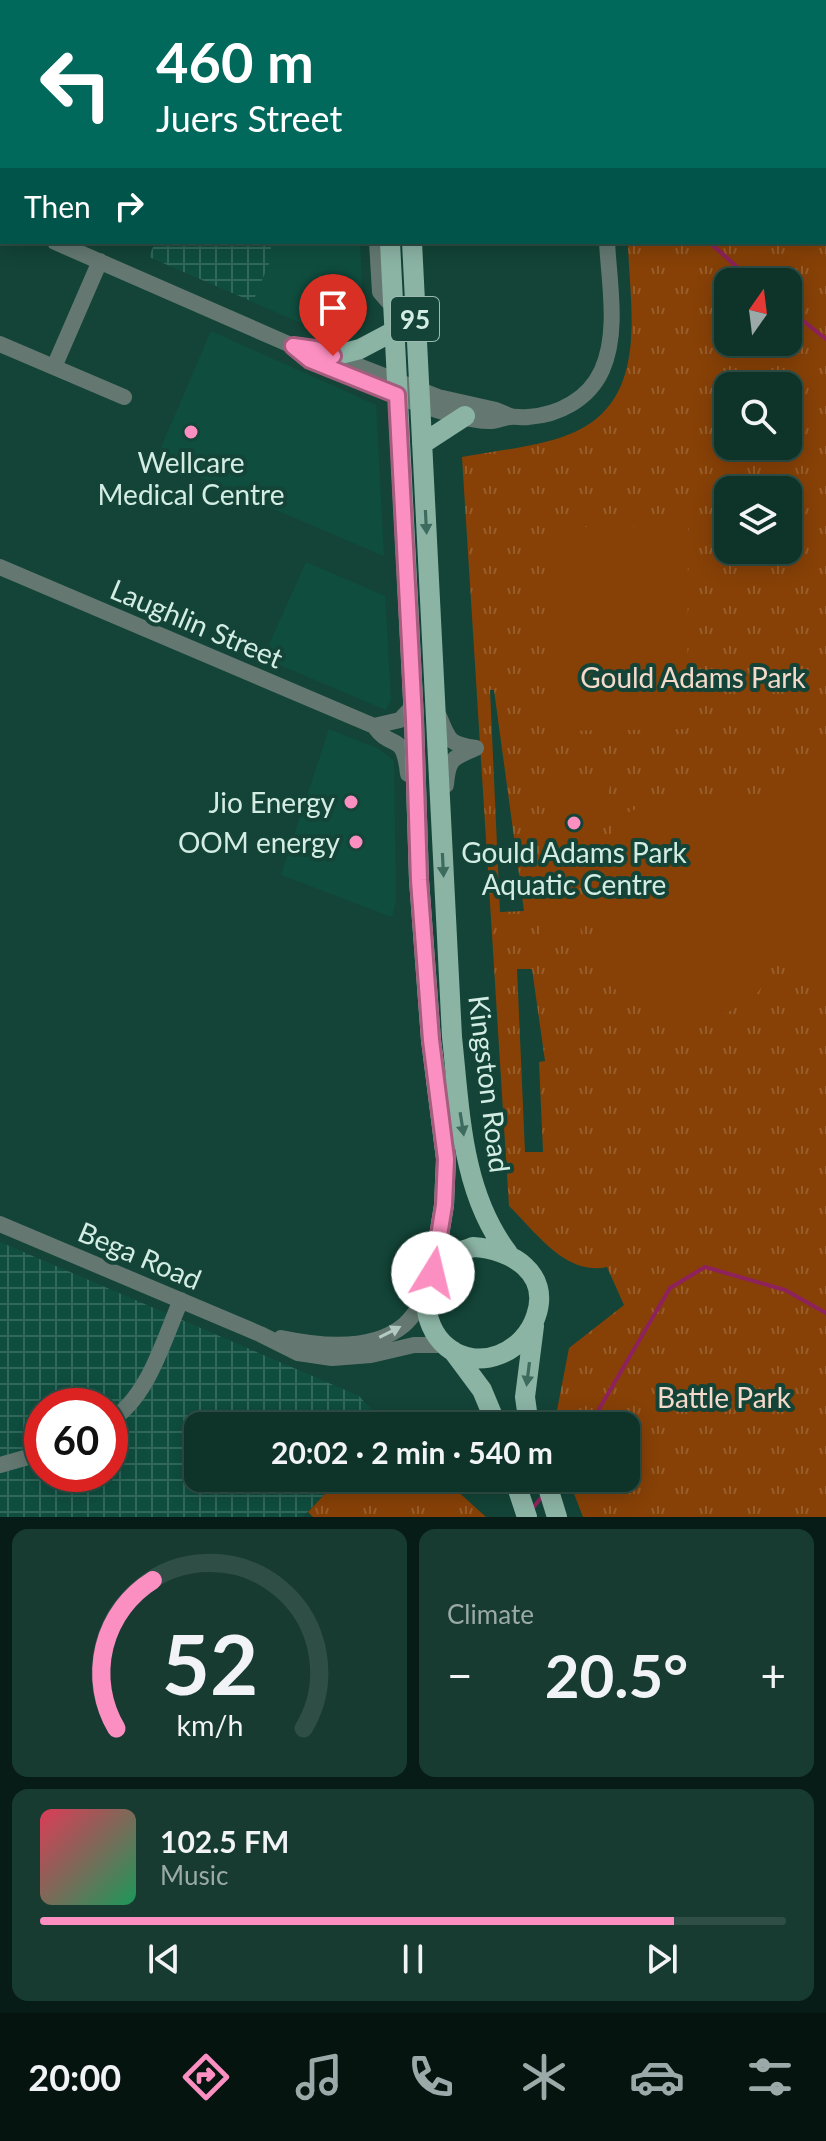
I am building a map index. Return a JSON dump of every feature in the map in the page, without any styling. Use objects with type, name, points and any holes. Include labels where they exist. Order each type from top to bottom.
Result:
[{"type":"main road","name":"Kingston Road","points":[[390,244],[414,705],[415,804],[431,1040],[446,1159],[444,1205],[433,1273]]},
{"type":"main road","name":"Kingston Road","points":[[412,244],[452,1037],[468,1164],[478,1199],[495,1236],[508,1253]]},
{"type":"main road","points":[[333,356],[360,349],[394,331]]},
{"type":"main road","points":[[422,444],[465,416]]},
{"type":"main road","points":[[433,1273],[450,1256],[473,1247],[494,1248],[508,1253]]},
{"type":"main road","name":"95","points":[[508,1253],[537,1282],[539,1298],[525,1397],[527,1412]]},
{"type":"main road","name":"95","points":[[425,1300],[433,1273]]},
{"type":"main road","points":[[425,1300],[431,1328],[482,1390],[491,1412]]},
{"type":"main road","points":[[448,1348],[479,1359],[506,1353],[525,1339],[534,1322]]},
{"type":"main road","points":[[519,1492],[527,1517]]},
{"type":"main road","points":[[549,1492],[557,1517]]},
{"type":"street","points":[[60,244],[293,346],[310,360],[419,396],[465,416],[493,421],[510,416],[537,416],[562,409],[587,392],[601,372],[609,343],[607,244]]},
{"type":"street","name":"Kingston Road","points":[[377,244],[380,292],[393,307]]},
{"type":"street","points":[[54,367],[100,261]]},
{"type":"street","points":[[0,344],[124,397]]},
{"type":"street","points":[[293,346],[315,349],[333,356],[396,388]]},
{"type":"street","points":[[419,396],[496,410],[510,416]]},
{"type":"street","name":"Laughlin Street","points":[[0,567],[374,726],[380,735],[403,749],[415,804]]},
{"type":"street","points":[[374,726],[400,720],[414,705]]},
{"type":"street","points":[[435,707],[448,738],[456,745],[476,748],[448,763],[441,825]]},
{"type":"street","name":"Bega Road","points":[[0,1224],[298,1353],[332,1358],[371,1355],[414,1345],[448,1348]]},
{"type":"street","points":[[128,1403],[143,1385],[181,1300]]},
{"type":"street","name":"Bega Road","points":[[260,1334],[331,1345],[367,1342],[388,1336],[406,1324],[425,1300]]},
{"type":"street","points":[[0,1465],[24,1458]]},
{"type":"shaded area","points":[[154,244],[271,244],[271,259],[253,302],[149,257]]},
{"type":"shaded area","points":[[271,244],[360,244],[363,312],[356,335],[350,341],[337,339],[253,302],[271,259]]},
{"type":"shaded area","points":[[211,331],[376,405],[384,556],[156,459]]},
{"type":"shaded area","points":[[306,562],[385,596],[391,700],[386,710],[263,658]]},
{"type":"shaded area","points":[[329,729],[379,749],[394,761],[396,901],[392,917],[281,875]]},
{"type":"shaded area","points":[[0,1242],[359,1396],[374,1412],[184,1412],[184,1492],[327,1492],[303,1517],[0,1517]]},
{"type":"green space","name":"Gould Adams Park","points":[[630,244],[826,244],[826,1517],[583,1517],[573,1492],[640,1492],[640,1412],[557,1412],[569,1348],[624,1305],[607,1267],[592,1268],[565,1259],[509,1206],[462,457],[553,440],[592,422],[611,404],[623,381],[632,330]],"holes":[[[490,690],[494,690],[524,911],[500,912]],[[517,969],[532,969],[545,1061],[539,1062],[543,1152],[525,1152]]]},
{"type":"green space","points":[[688,526],[687,729],[550,731],[547,527]]},
{"type":"green space","points":[[826,752],[826,986],[811,981],[780,950],[759,991],[717,1020],[662,1016],[608,985],[594,938],[593,887],[605,841],[626,813],[671,796],[711,798],[741,810],[766,832],[771,807],[792,770]]},
{"type":"green space","name":"Gould Adams Park Aquatic Centre","points":[[559,769],[611,782],[588,878],[577,876],[581,937],[541,940],[536,865]]},
{"type":"green space","points":[[327,1492],[458,1492],[486,1517],[313,1517],[308,1512]]},
{"type":"waterway","points":[[711,244],[738,268]]},
{"type":"waterway","points":[[802,320],[826,339]]},
{"type":"waterway","points":[[597,1412],[670,1288],[705,1267],[785,1290],[826,1313]]},
{"type":"waterway","points":[[532,1509],[544,1494]]},
{"type":"place","name":"Wellcare Medical Centre","points":[[191,432]]},
{"type":"place","name":"Jio Energy","points":[[351,802]]},
{"type":"place","name":"Gould Adams Park Aquatic Centre","points":[[574,823]]},
{"type":"place","name":"OOM energy","points":[[356,842]]},
{"type":"route","points":[[333,356],[315,349],[293,346],[310,360],[397,395],[419,880],[431,1040],[446,1159],[444,1205],[433,1273]]},
{"type":"park label","name":"Battle Park","points":[[724,1397]]}]
